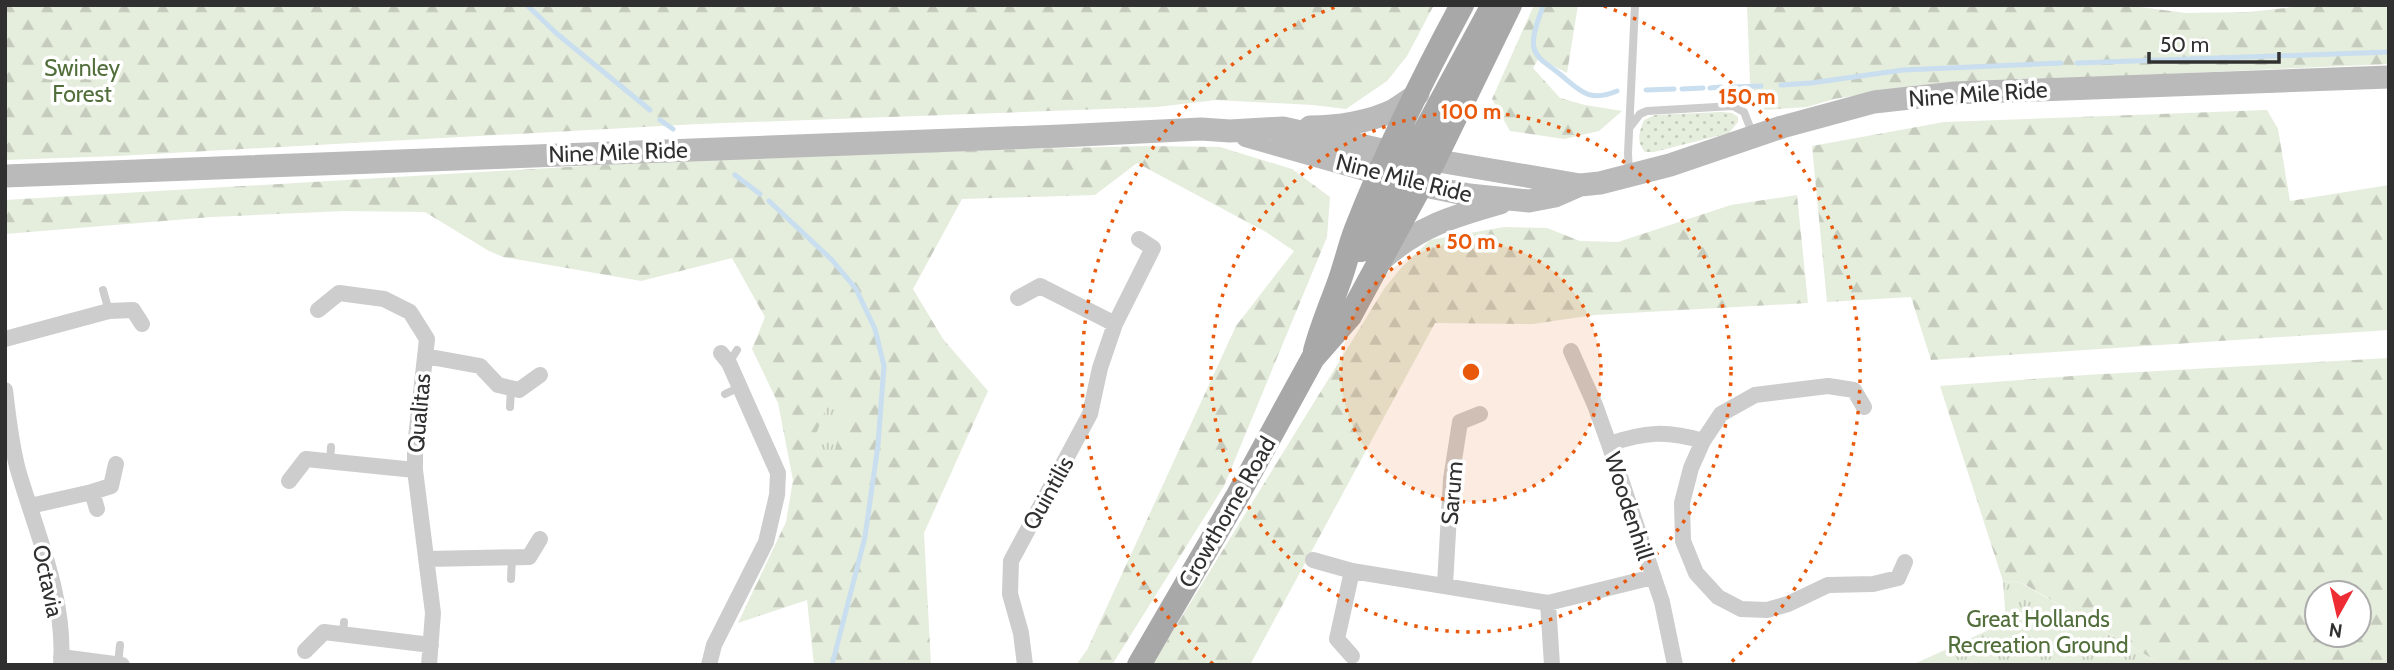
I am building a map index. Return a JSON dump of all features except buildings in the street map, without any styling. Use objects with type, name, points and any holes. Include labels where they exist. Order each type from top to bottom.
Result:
[{"type":"main road","points":[[1462,5],[1418,94],[1399,154],[1401,180],[1434,161],[1510,5]]},
{"type":"main road","points":[[1399,154],[1422,138],[1493,5]]},
{"type":"main road","name":"Nine Mile Ride","points":[[1230,131],[1401,180],[1460,193],[1529,201],[1555,196],[1580,185],[1678,163],[1820,115],[1874,102],[1910,97],[2034,90],[2389,77]]},
{"type":"main road","points":[[1283,128],[1328,126],[1368,118],[1393,110],[1418,94]]},
{"type":"main road","name":"Nine Mile Ride","points":[[5,176],[1283,128],[1434,161],[1580,185]]},
{"type":"main road","name":"Crowthorne Road","points":[[1139,665],[1238,495],[1313,358],[1350,316],[1380,261],[1401,180]]},
{"type":"main road","name":"Crowthorne Road","points":[[1313,358],[1349,247],[1401,180]]},
{"type":"main road","points":[[1380,261],[1414,235],[1445,219],[1509,200]]},
{"type":"street","name":"Quintilis","points":[[1025,665],[1023,642],[1010,594],[1010,561],[1090,414],[1100,369],[1115,324],[1153,247],[1139,239]]},
{"type":"street","points":[[1018,298],[1040,286],[1115,324]]},
{"type":"street","name":"Qualitas","points":[[318,310],[339,293],[384,299],[410,312],[427,339],[415,470],[433,613],[429,665]]},
{"type":"street","points":[[5,340],[109,311],[133,310],[142,324]]},
{"type":"street","name":"Woodenhill","points":[[1571,351],[1609,444],[1661,602],[1675,665]]},
{"type":"street","points":[[709,665],[714,645],[766,542],[777,495],[778,473],[733,391],[729,355]]},
{"type":"street","name":"Qualitas","points":[[425,356],[480,366],[498,385],[511,388]]},
{"type":"street","points":[[511,388],[519,390],[540,375]]},
{"type":"street","points":[[1864,407],[1854,390],[1828,386],[1755,396],[1721,414],[1703,441],[1691,468],[1682,503],[1684,541],[1696,573],[1718,597],[1741,609],[1767,610],[1788,604],[1828,585],[1872,584],[1898,578],[1905,562]]},
{"type":"street","name":"Octavia","points":[[5,390],[11,470],[30,506],[51,580],[61,661],[120,664]]},
{"type":"street","name":"Sarum","points":[[1445,585],[1451,478],[1460,422],[1479,414]]},
{"type":"street","points":[[1609,444],[1638,434],[1666,433],[1703,441]]},
{"type":"street","name":"Qualitas","points":[[289,481],[306,460],[330,454],[415,470]]},
{"type":"street","points":[[30,506],[111,486],[116,464]]},
{"type":"street","points":[[92,492],[97,509]]},
{"type":"street","points":[[427,559],[529,557],[540,539]]},
{"type":"street","points":[[1313,560],[1352,571],[1548,603],[1653,577]]},
{"type":"street","points":[[1352,571],[1337,639],[1352,656]]},
{"type":"street","points":[[1548,603],[1552,665]]},
{"type":"street","points":[[304,651],[324,632],[343,628],[431,645]]},
{"type":"lane","points":[[1629,176],[1635,5]]},
{"type":"lane","points":[[1631,97],[1636,103],[1655,110]]},
{"type":"lane","points":[[1629,130],[1640,114],[1655,110],[1733,106],[1744,112],[1753,136]]},
{"type":"lane","points":[[103,290],[109,311]]},
{"type":"lane","points":[[510,407],[511,388]]},
{"type":"lane","points":[[512,558],[512,579]]},
{"type":"lane","name":"Octavia","points":[[120,645],[120,664]]},
{"type":"green space","name":"Swinley Forest","points":[[5,5],[1434,5],[1407,56],[1387,81],[1346,109],[1216,100],[1157,107],[698,124],[5,160]]},
{"type":"green space","points":[[1534,5],[1578,5],[1567,73],[1539,58],[1533,68],[1560,98],[1622,111],[1599,131],[1564,139],[1510,131],[1492,99]]},
{"type":"green space","points":[[1747,5],[2125,5],[2186,13],[2248,12],[2312,5],[2389,5],[2389,64],[1920,85],[1834,99],[1807,107],[1765,110],[1750,83]]},
{"type":"green space","points":[[2267,110],[2278,129],[2290,201],[2389,185],[2389,330],[1931,360],[1911,297],[1827,302],[1812,146],[1944,122]]},
{"type":"green space","points":[[1722,112],[1738,117],[1738,122],[1729,133],[1654,152],[1645,152],[1640,144],[1644,120],[1655,115]]},
{"type":"green space","points":[[1146,146],[1220,147],[1292,169],[1330,197],[1327,237],[1224,486],[1112,665],[1076,665],[1087,650],[1236,326],[1294,251],[1266,232],[1137,163],[1095,195],[962,199],[913,289],[943,339],[988,391],[924,533],[931,665],[814,665],[807,600],[738,623],[786,522],[793,480],[778,403],[752,349],[765,317],[732,258],[641,281],[503,257],[425,212],[344,211],[212,217],[5,234],[5,200],[652,162]]},
{"type":"green space","points":[[1797,195],[1808,303],[1594,315],[1533,324],[1435,323],[1250,665],[1152,665],[1384,289],[1430,240],[1504,227],[1547,228],[1580,241],[1618,242],[1731,205]]},
{"type":"green space","points":[[2389,358],[2389,665],[2163,665],[2022,583],[2003,581],[1940,386]]},
{"type":"green space","points":[[834,387],[848,405],[832,459],[810,450]]},
{"type":"green space","name":"Great Hollands Recreation Ground","points":[[2003,581],[2021,583],[2163,665],[1912,665],[2006,622]]},
{"type":"waterway","points":[[527,5],[556,33],[650,110]]},
{"type":"waterway","points":[[1543,5],[1533,43],[1540,58],[1583,92],[1598,96],[1617,91]]},
{"type":"waterway","points":[[2077,63],[2389,52]]},
{"type":"waterway","points":[[1781,85],[1903,70],[2061,63]]},
{"type":"waterway","points":[[1733,87],[1761,86]]},
{"type":"waterway","points":[[1710,88],[1721,87]]},
{"type":"waterway","points":[[1682,89],[1703,88]]},
{"type":"waterway","points":[[1646,90],[1674,89]]},
{"type":"waterway","points":[[660,120],[673,129]]},
{"type":"waterway","points":[[735,175],[760,194]]},
{"type":"waterway","points":[[769,201],[832,260],[856,289],[875,329],[884,366],[878,445],[865,537],[832,665]]}]
